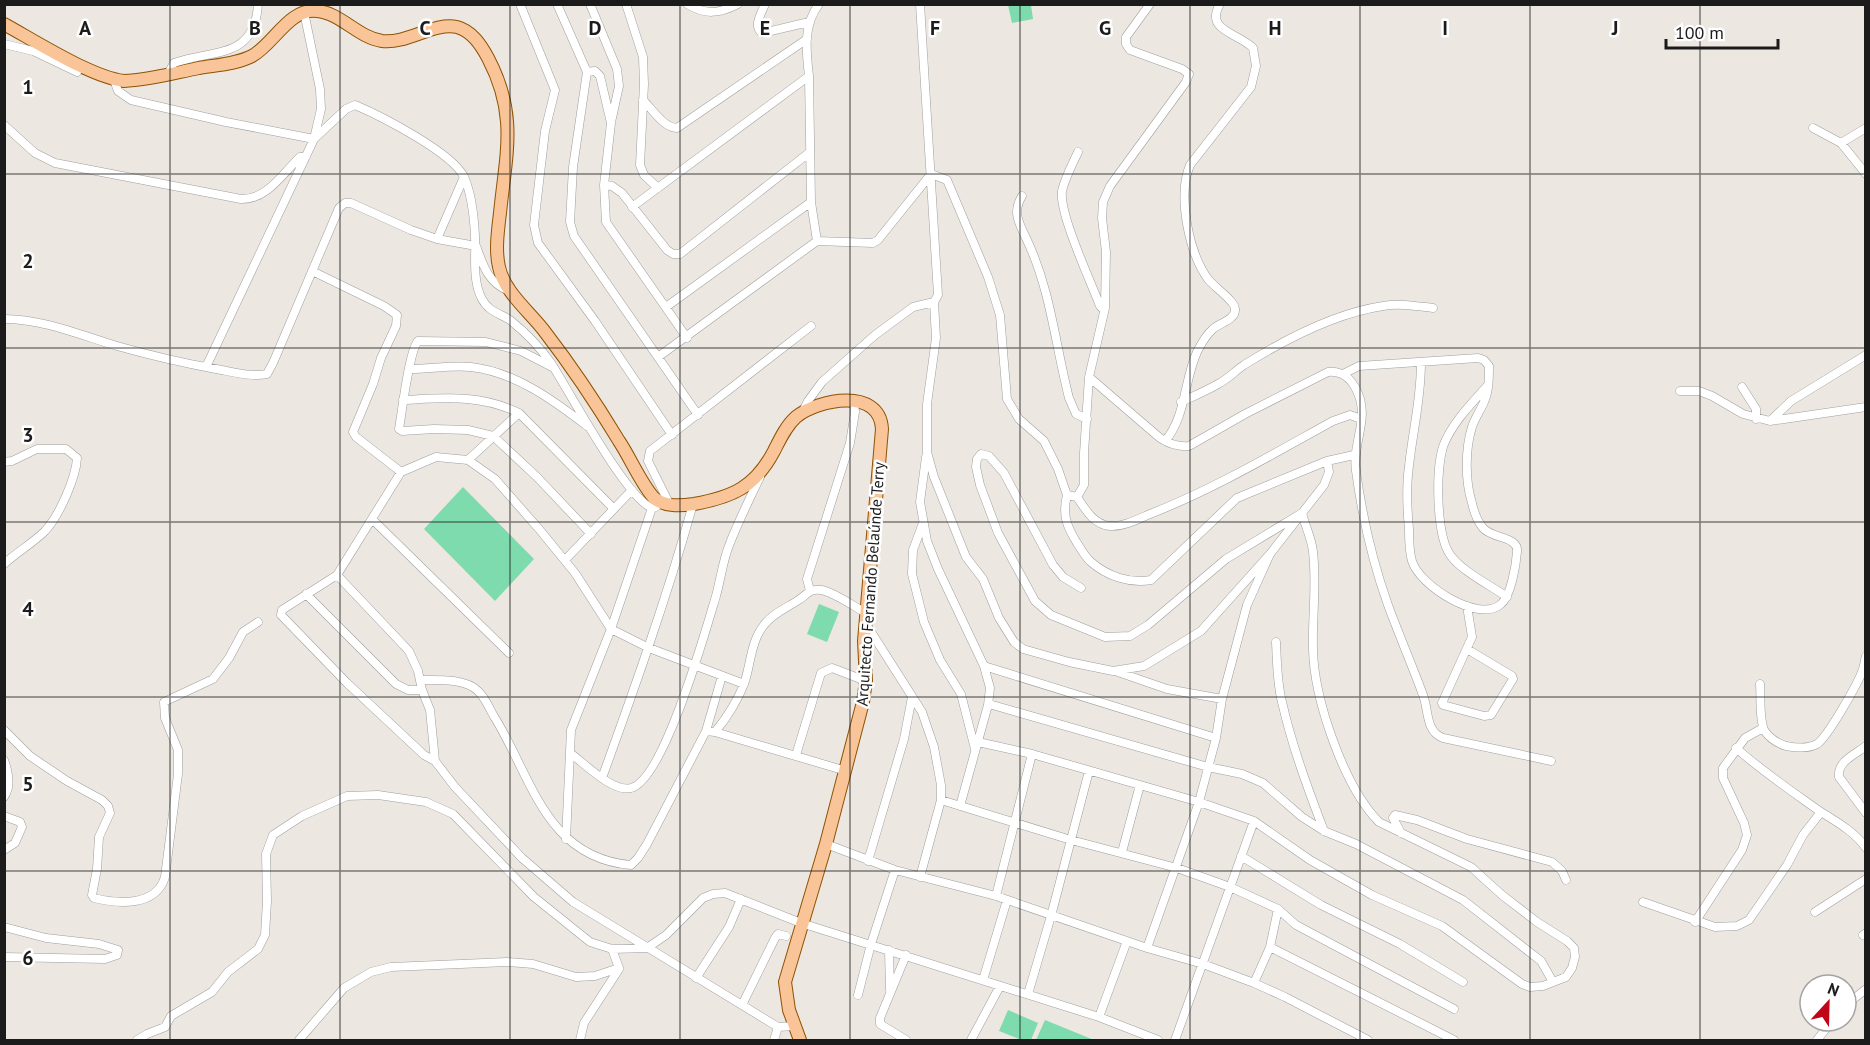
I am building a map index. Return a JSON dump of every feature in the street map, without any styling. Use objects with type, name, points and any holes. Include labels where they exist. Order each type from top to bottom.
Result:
[{"type":"main road","points":[[4,24],[81,66],[114,80],[136,80],[244,60],[265,47],[291,21],[304,12],[316,10],[326,13],[362,35],[381,40],[403,40],[443,27],[454,27],[469,33],[482,47],[498,82],[507,114],[509,131],[497,258],[501,277],[509,291],[531,315],[576,375],[660,505],[693,504],[738,492],[764,470],[786,428],[802,413],[824,403],[854,400]]},
{"type":"main road","name":"Arquitecto Fernando Belaúnde Terry","points":[[800,1041],[794,1026],[785,982],[859,725],[866,681],[865,618],[882,429],[877,413],[863,403],[854,400]]},
{"type":"street","points":[[168,74],[174,63],[217,55],[245,42],[254,27],[258,4]]},
{"type":"street","points":[[520,4],[555,90],[545,131],[534,225],[538,243],[595,321],[672,435]]},
{"type":"street","points":[[557,4],[587,72],[573,167],[570,222],[574,236],[698,415]]},
{"type":"street","points":[[590,4],[617,69],[619,86],[611,123],[604,185],[606,222],[687,338]]},
{"type":"street","points":[[626,4],[643,57],[640,165],[644,175],[658,188]]},
{"type":"street","points":[[687,4],[699,12],[708,13],[721,12],[738,4]]},
{"type":"street","points":[[765,4],[757,25],[762,33],[809,22]]},
{"type":"street","points":[[817,241],[811,202],[807,39],[809,22],[819,4]]},
{"type":"street","points":[[920,4],[938,295],[934,302],[936,338],[927,404],[927,452],[920,502],[927,541],[984,666],[990,688],[989,704],[960,806]]},
{"type":"street","points":[[1077,497],[1084,485],[1089,376],[1104,310],[1106,252],[1102,202],[1110,186],[1186,82],[1189,74],[1182,69],[1130,50],[1126,44],[1126,37],[1150,4]]},
{"type":"street","points":[[1165,441],[1176,423],[1194,360],[1201,344],[1214,328],[1233,317],[1235,310],[1233,303],[1208,279],[1198,262],[1188,227],[1185,202],[1186,177],[1190,165],[1236,105],[1248,93],[1256,73],[1253,48],[1245,40],[1220,27],[1216,21],[1216,12],[1220,4]]},
{"type":"street","points":[[206,367],[314,139],[321,109],[320,89],[304,12]]},
{"type":"street","points":[[643,100],[667,125],[677,128],[807,39]]},
{"type":"street","points":[[4,44],[33,51],[77,72],[81,66]]},
{"type":"street","points":[[587,72],[595,71],[600,76],[611,123]]},
{"type":"street","points":[[632,207],[809,76]]},
{"type":"street","points":[[114,80],[118,91],[131,100],[314,139]]},
{"type":"street","points":[[314,139],[346,109],[355,105],[436,149],[458,166],[464,177],[474,223],[477,287],[482,299],[489,309],[508,319],[526,333],[554,368],[632,490],[644,503],[660,505]]},
{"type":"street","points":[[4,125],[35,153],[55,163],[241,199],[251,198],[265,191],[302,155],[306,156]]},
{"type":"street","points":[[1813,128],[1841,143],[1866,174]]},
{"type":"street","points":[[1841,143],[1865,130]]},
{"type":"street","points":[[604,185],[612,186],[622,194],[667,250],[673,254],[680,254],[810,152]]},
{"type":"street","points":[[1078,152],[1066,179],[1062,203],[1100,306],[1104,310]]},
{"type":"street","points":[[658,357],[817,241],[873,243],[878,240],[931,174]]},
{"type":"street","points":[[931,174],[947,180],[1000,315],[1007,399],[1020,419],[1044,441],[1058,469],[1067,495],[1064,515],[1067,527],[1089,561],[1104,571],[1138,582],[1151,580],[1237,498],[1327,461],[1354,455]]},
{"type":"street","points":[[437,239],[464,177]]},
{"type":"street","points":[[1022,196],[1017,208],[1018,221],[1046,288],[1069,398],[1076,414],[1087,419]]},
{"type":"street","points":[[666,307],[811,202]]},
{"type":"street","points":[[4,319],[21,319],[46,324],[121,347],[256,376],[267,374],[273,363],[339,208],[345,204],[351,203],[437,239],[476,246]]},
{"type":"street","points":[[476,246],[482,264],[493,282],[509,291]]},
{"type":"street","points":[[312,271],[384,306],[397,315],[396,326],[381,358],[353,432],[356,437],[401,472]]},
{"type":"street","points":[[802,413],[822,382],[875,335],[913,307],[934,302]]},
{"type":"street","points":[[1181,402],[1221,383],[1242,366],[1270,350],[1323,324],[1361,310],[1384,305],[1433,308]]},
{"type":"street","points":[[566,839],[571,730],[576,712],[660,505],[648,461],[650,451],[811,326]]},
{"type":"street","points":[[554,368],[521,351],[486,342],[418,341],[415,345],[403,400],[399,429],[402,431],[468,430],[493,436],[537,477],[591,534]]},
{"type":"street","points":[[1770,421],[1791,400],[1866,355]]},
{"type":"street","points":[[1343,374],[1359,366],[1421,362],[1481,359],[1490,366],[1484,403],[1474,421],[1469,439],[1468,483],[1472,503],[1484,529],[1496,537],[1511,540],[1516,546],[1517,553],[1506,597],[1499,606],[1492,609],[1483,610],[1467,606],[1449,598],[1422,578],[1414,567],[1407,508],[1408,467],[1419,410],[1421,362]]},
{"type":"street","points":[[410,369],[471,367],[506,375],[551,398],[591,429]]},
{"type":"street","points":[[1089,376],[1165,441],[1174,445],[1189,446],[1245,414],[1328,372],[1343,374],[1351,380],[1359,395],[1361,419],[1354,455],[1369,537],[1387,603],[1424,696],[1431,729],[1443,738],[1551,761]]},
{"type":"street","points":[[1488,384],[1444,443],[1439,484],[1439,514],[1442,537],[1451,556],[1506,597]]},
{"type":"street","points":[[1742,387],[1756,409],[1756,418]]},
{"type":"street","points":[[1680,392],[1699,391],[1743,414],[1770,421],[1866,407]]},
{"type":"street","points":[[403,400],[460,397],[503,405],[519,413],[614,509]]},
{"type":"street","points":[[810,591],[807,579],[850,443],[855,412],[854,400]]},
{"type":"street","points":[[468,460],[519,413]]},
{"type":"street","points":[[1067,495],[1077,497],[1089,515],[1099,523],[1110,526],[1126,524],[1209,489],[1333,421],[1350,415],[1361,419]]},
{"type":"street","points":[[4,462],[12,461],[37,449],[66,449],[77,458],[77,466],[58,513],[45,531],[4,564]]},
{"type":"street","points":[[927,452],[934,477],[966,557],[983,579],[999,618],[1014,642],[1023,649],[1113,671],[1167,689],[1222,699]]},
{"type":"street","points":[[1081,588],[1063,577],[1053,565],[1004,473],[989,456],[981,454],[977,459],[976,467],[984,495],[998,533],[1035,601],[1050,615],[1105,637],[1130,636],[1148,625],[1226,559],[1302,513]]},
{"type":"street","points":[[744,684],[649,648],[611,629],[564,560],[495,479],[468,460],[435,457],[401,472],[337,575],[282,610],[281,615],[347,683],[424,755],[435,761],[455,787],[522,858],[573,902],[778,1027],[794,1026]]},
{"type":"street","points":[[1113,671],[1144,666],[1201,631],[1270,554],[1324,485],[1329,472],[1327,461]]},
{"type":"street","points":[[570,753],[602,778],[622,789],[638,786],[652,769],[671,734],[716,596],[729,544],[764,470]]},
{"type":"street","points":[[564,560],[632,490]]},
{"type":"street","points":[[602,778],[674,574],[693,504]]},
{"type":"street","points":[[978,742],[1032,754],[1199,802],[1254,821],[1310,860],[1372,895],[1442,926],[1522,984],[1537,986],[1566,976],[1572,968],[1575,957],[1574,948],[1567,941],[1528,915],[1471,867],[1379,822],[1367,811],[1337,751],[1318,689],[1313,651],[1314,555],[1302,513]]},
{"type":"street","points":[[372,519],[509,653]]},
{"type":"street","points":[[924,522],[913,550],[912,574],[924,622],[940,660],[961,694],[976,751]]},
{"type":"street","points":[[1147,948],[1199,802],[1216,738],[1222,699],[1247,605],[1270,554]]},
{"type":"street","points":[[337,575],[409,651],[430,710],[435,761]]},
{"type":"street","points":[[420,680],[464,684],[477,690],[504,733],[533,795],[561,834],[604,860],[631,865],[647,844],[710,732],[744,684],[754,644],[763,626],[771,617],[810,591],[828,592],[865,618],[922,712],[929,728],[942,785],[941,800],[920,877]]},
{"type":"street","points":[[306,594],[396,684],[408,690],[422,690]]},
{"type":"street","points":[[1467,606],[1472,637],[1442,703],[1491,716],[1513,679],[1512,676],[1467,649]]},
{"type":"street","points":[[4,730],[30,756],[67,781],[102,800],[108,806],[110,813],[99,837],[97,869],[92,894],[94,898],[114,903],[130,902],[151,896],[159,891],[165,878],[178,785],[178,750],[165,718],[164,702],[213,679],[229,658],[243,632],[258,622]]},
{"type":"street","points":[[1276,642],[1281,702],[1324,831]]},
{"type":"street","points":[[1760,684],[1763,728],[1769,738],[1781,745],[1797,749],[1818,744],[1858,681],[1866,656]]},
{"type":"street","points":[[984,666],[1216,738]]},
{"type":"street","points":[[796,755],[821,673],[832,668],[866,681]]},
{"type":"street","points":[[710,732],[722,676]]},
{"type":"street","points":[[868,861],[904,739],[912,697]]},
{"type":"street","points":[[989,704],[1208,767],[1242,774],[1263,783],[1302,817],[1324,831],[1356,844],[1463,900],[1540,961],[1553,982]]},
{"type":"street","points":[[1695,922],[1742,850],[1747,835],[1744,823],[1723,778],[1723,768],[1745,738],[1763,728]]},
{"type":"street","points":[[710,732],[846,771]]},
{"type":"street","points":[[1866,746],[1842,763],[1838,774],[1866,813]]},
{"type":"street","points":[[1736,748],[1762,771],[1839,823],[1864,843]]},
{"type":"street","points":[[996,896],[1032,754]]},
{"type":"street","points":[[4,760],[9,783],[8,793],[4,797]]},
{"type":"street","points":[[1028,994],[1052,916],[1089,771]]},
{"type":"street","points":[[1122,852],[1140,785]]},
{"type":"street","points":[[137,1041],[165,1027],[171,1016],[212,992],[228,972],[258,949],[265,935],[266,854],[273,835],[302,816],[347,796],[378,795],[426,802],[453,814],[534,897],[590,942],[612,949],[647,948],[666,935],[703,898],[713,894],[725,894],[801,923],[1099,1017],[1158,1041]]},
{"type":"street","points":[[941,800],[1071,840],[1177,868],[1230,887],[1278,909],[1296,925],[1455,1009]]},
{"type":"street","points":[[1643,902],[1695,922],[1715,927],[1737,926],[1749,920],[1803,835],[1821,812]]},
{"type":"street","points":[[1401,833],[1394,818],[1395,815],[1417,820],[1467,839],[1552,862],[1562,871],[1566,880]]},
{"type":"street","points":[[4,816],[21,822],[22,827],[15,843],[4,850]]},
{"type":"street","points":[[1175,1041],[1254,821]]},
{"type":"street","points":[[826,844],[895,870],[996,896],[1147,948],[1203,964],[1254,983],[1368,1041]]},
{"type":"street","points":[[1241,856],[1321,905],[1400,944],[1463,982]]},
{"type":"street","points":[[858,995],[871,944],[895,870]]},
{"type":"street","points":[[1815,912],[1866,879]]},
{"type":"street","points":[[696,978],[729,927],[741,899]]},
{"type":"street","points":[[983,980],[1007,900]]},
{"type":"street","points":[[1254,983],[1270,947],[1278,909]]},
{"type":"street","points":[[4,927],[46,938],[99,944],[118,950],[117,955],[105,959],[4,957]]},
{"type":"street","points":[[742,1005],[776,938],[782,934],[786,936]]},
{"type":"street","points":[[1099,1017],[1127,941]]},
{"type":"street","points":[[1270,947],[1454,1041]]},
{"type":"street","points":[[612,949],[619,968]]},
{"type":"street","points":[[889,950],[890,994]]},
{"type":"street","points":[[906,955],[880,1018],[880,1024],[906,1041]]},
{"type":"street","points":[[299,1041],[344,988],[371,972],[391,967],[507,962],[533,964],[576,977],[595,976],[619,968]]},
{"type":"street","points":[[580,1041],[584,1023],[619,968]]},
{"type":"street","points":[[971,1041],[1000,986]]},
{"type":"street","points":[[774,1041],[778,1027]]},
{"type":"green space","points":[[1008,5],[1031,5],[1033,19],[1012,23]]},
{"type":"green space","points":[[463,487],[534,559],[495,601],[424,529]]},
{"type":"green space","points":[[819,604],[839,612],[827,642],[807,634]]},
{"type":"green space","points":[[1008,1010],[1038,1023],[1031,1040],[1022,1040],[999,1031]]},
{"type":"green space","points":[[1045,1020],[1094,1040],[1036,1040]]}]
